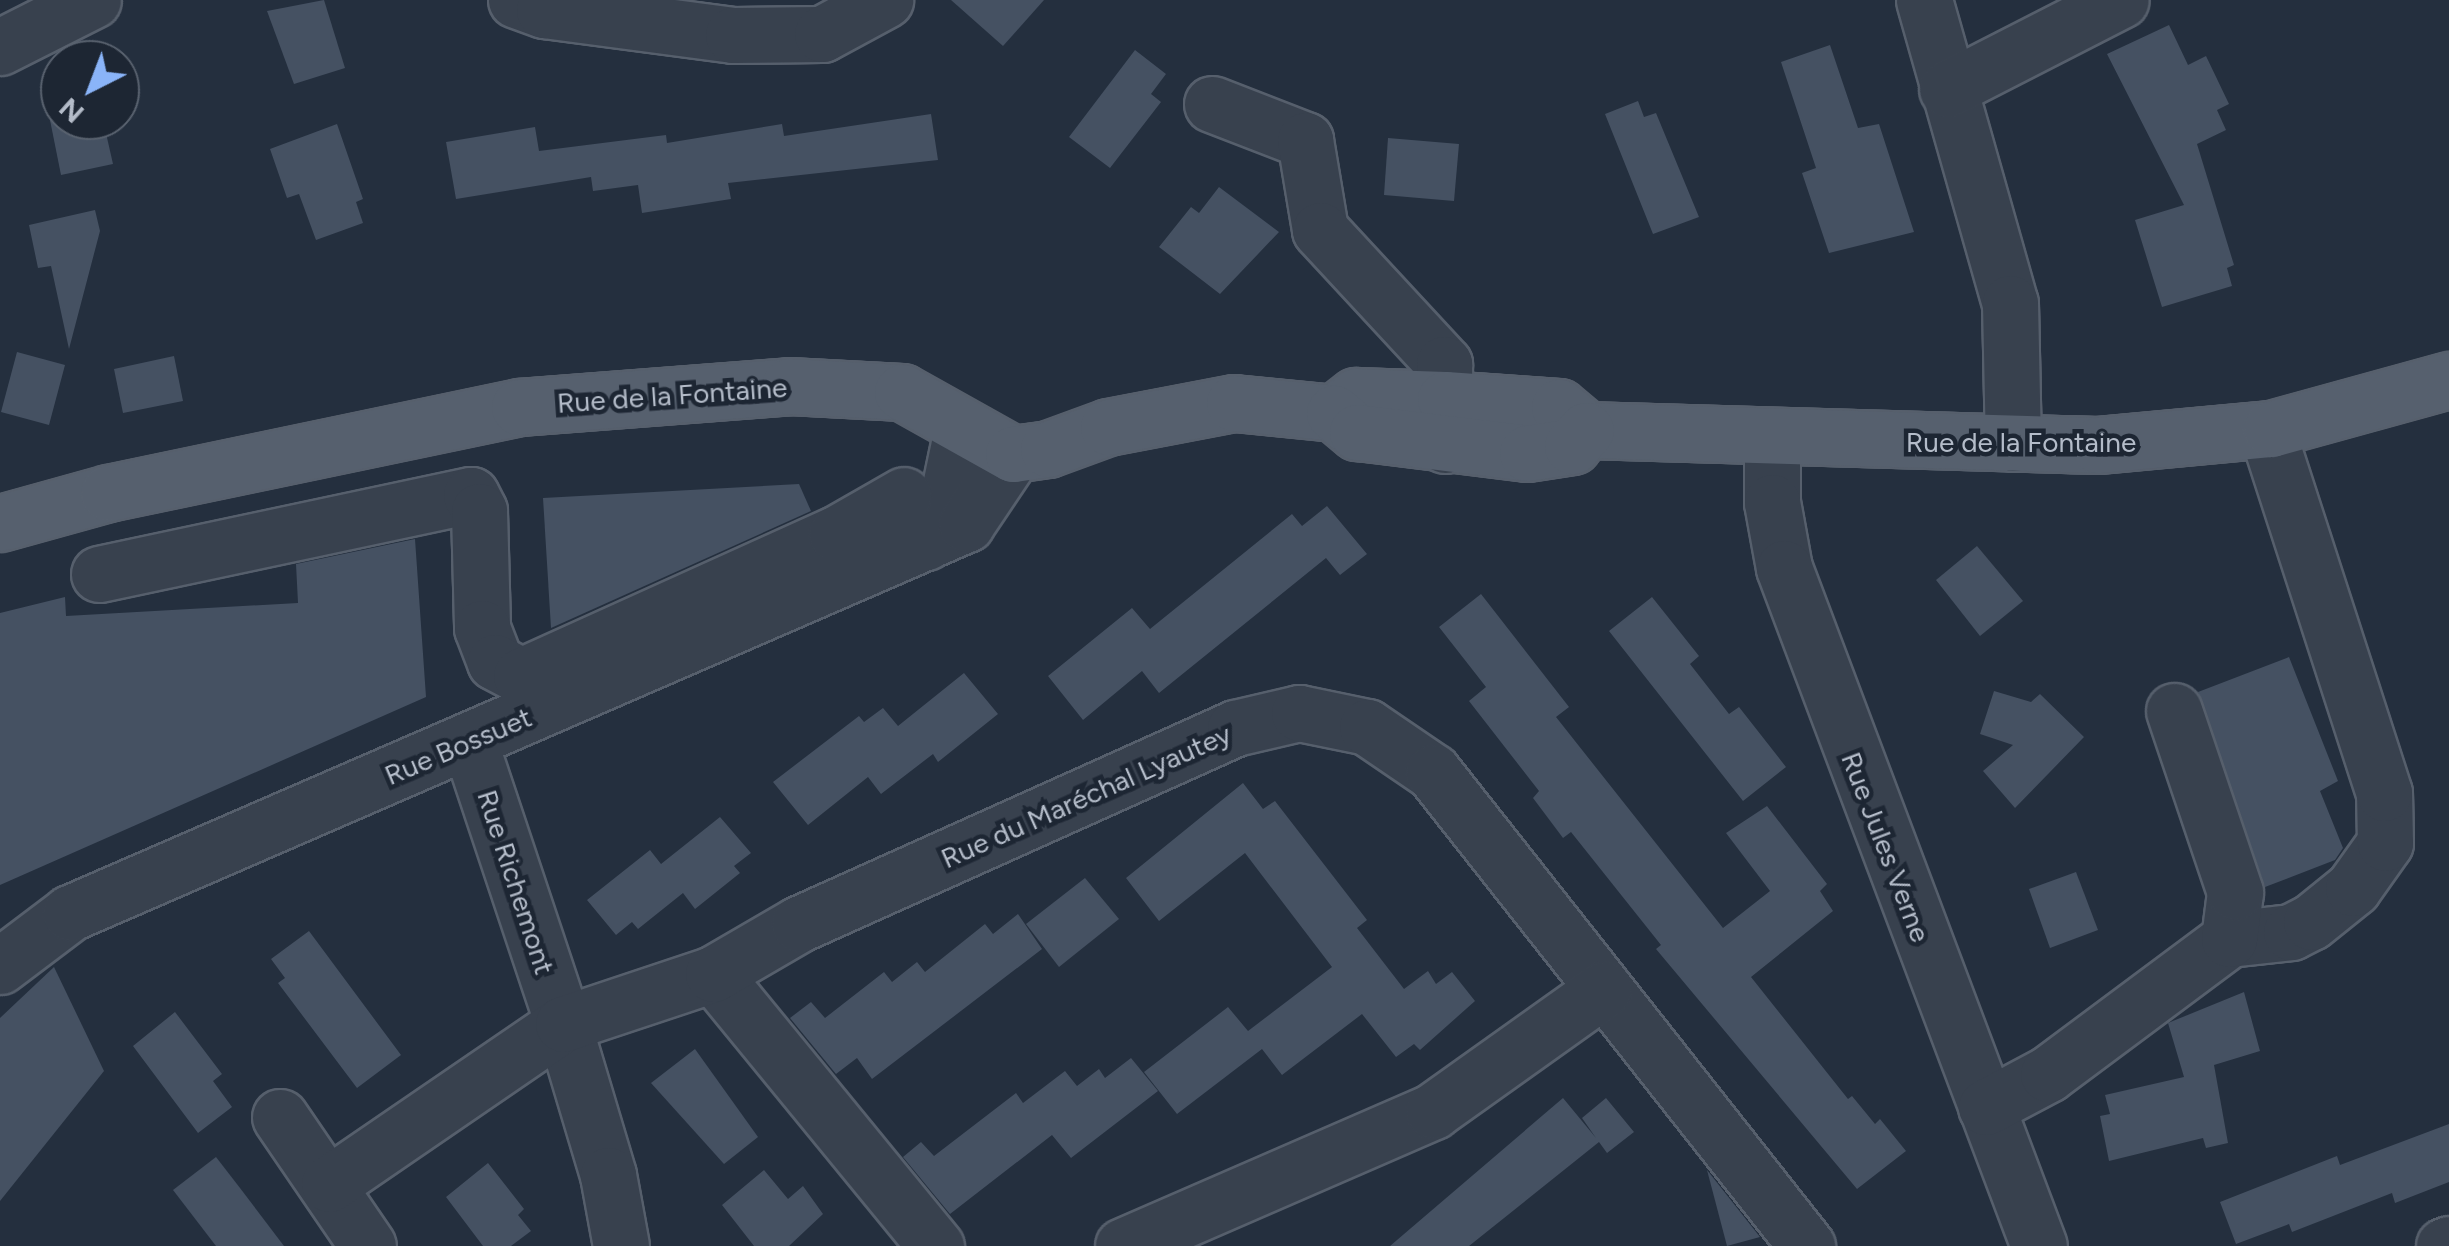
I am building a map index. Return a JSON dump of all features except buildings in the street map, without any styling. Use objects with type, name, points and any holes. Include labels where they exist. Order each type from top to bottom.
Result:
[{"type":"main road","name":"Rue de la Fontaine","points":[[0,524],[108,493],[518,406],[789,386],[902,392],[1013,454],[1048,450],[1108,427],[1234,403],[1334,413],[1357,432],[1445,422],[1561,449],[1586,430],[1772,439],[2166,442],[2268,430],[2449,380]]},
{"type":"street","points":[[0,47],[93,0]]},
{"type":"street","points":[[516,0],[544,10],[733,35],[822,34],[885,0]]},
{"type":"street","points":[[1924,0],[2010,303],[2013,443]]},
{"type":"street","points":[[1948,89],[2121,0]]},
{"type":"street","points":[[1212,104],[1304,140],[1320,230],[1444,364],[1445,422]]},
{"type":"street","points":[[98,574],[471,495],[479,511],[482,628],[495,662],[521,676],[836,534],[916,518],[948,496],[962,428]]},
{"type":"street","points":[[1986,1107],[2048,1074],[2229,939],[2291,932],[2312,922],[2354,888],[2385,843],[2384,792],[2268,430]]},
{"type":"street","name":"Rue Jules Verne","points":[[1772,439],[1772,502],[1784,568],[2039,1246]]},
{"type":"street","name":"Rue Bossuet","points":[[0,966],[70,913],[468,741],[916,518],[966,524],[1013,454]]},
{"type":"street","points":[[2174,711],[2235,892],[2229,939]]},
{"type":"street","name":"Rue du Maréchal Lyautey","points":[[563,1024],[713,974],[799,924],[1236,728],[1299,714],[1366,726],[1433,772],[1807,1246]]},
{"type":"street","name":"Rue Richemont","points":[[468,741],[563,1024],[608,1174],[620,1246]]},
{"type":"street","points":[[713,974],[936,1246]]},
{"type":"street","points":[[1122,1246],[1433,1111],[1604,989]]},
{"type":"street","points":[[330,1184],[563,1024]]},
{"type":"street","points":[[280,1117],[330,1184],[368,1246]]}]
